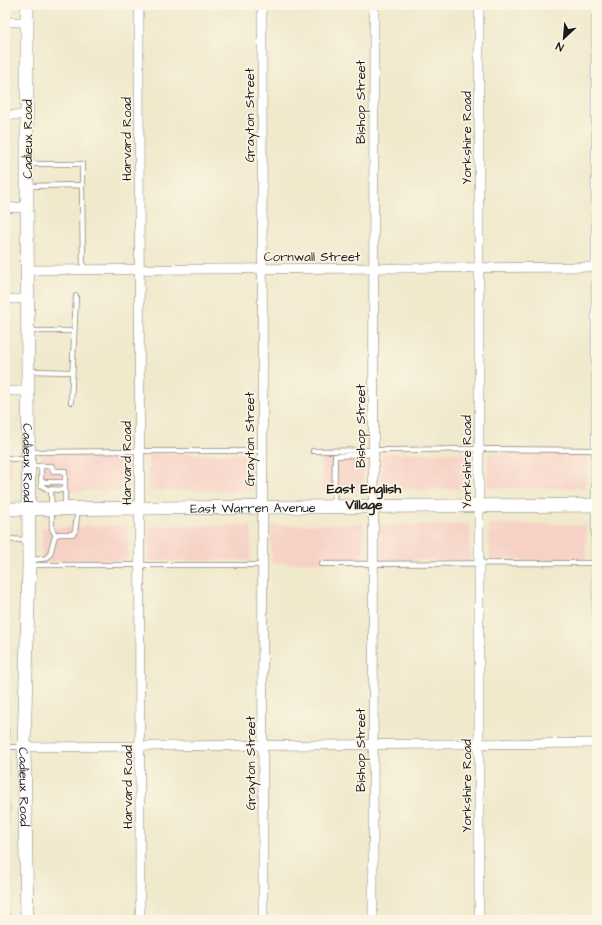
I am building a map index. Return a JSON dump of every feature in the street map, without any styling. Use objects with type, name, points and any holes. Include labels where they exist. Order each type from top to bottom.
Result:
[{"type":"street","name":"Cadieux Road","points":[[27,5],[26,207],[28,391],[31,461],[37,484],[29,508],[24,747],[27,920]]},
{"type":"street","name":"Harvard Road","points":[[139,5],[140,920]]},
{"type":"street","name":"Grayton Street","points":[[262,5],[263,920]]},
{"type":"street","name":"Bishop Street","points":[[373,920],[374,5]]},
{"type":"street","name":"Yorkshire Road","points":[[479,920],[480,5]]},
{"type":"street","points":[[596,5],[597,614]]},
{"type":"street","points":[[5,22],[27,22]]},
{"type":"street","points":[[5,115],[27,115]]},
{"type":"street","points":[[5,208],[26,207]]},
{"type":"street","name":"Cornwall Street","points":[[27,270],[597,267]]},
{"type":"street","points":[[5,299],[27,299]]},
{"type":"street","points":[[5,391],[28,391]]},
{"type":"street","name":"East Warren Avenue","points":[[5,509],[597,505]]},
{"type":"street","points":[[24,747],[597,744]]},
{"type":"lane","points":[[27,164],[82,164],[83,270]]},
{"type":"lane","points":[[27,186],[82,185]]},
{"type":"lane","points":[[71,402],[76,296]]},
{"type":"lane","points":[[27,331],[74,331]]},
{"type":"lane","points":[[28,371],[72,372]]},
{"type":"lane","points":[[314,451],[373,452],[479,449],[596,450]]},
{"type":"lane","points":[[31,461],[139,451],[262,451]]},
{"type":"lane","points":[[334,507],[335,456],[373,452]]},
{"type":"lane","points":[[5,458],[31,461],[52,466],[53,482]]},
{"type":"lane","points":[[53,471],[65,471],[65,508]]},
{"type":"lane","points":[[37,484],[65,482]]},
{"type":"lane","points":[[37,484],[47,489],[65,490]]},
{"type":"lane","points":[[51,489],[53,531],[56,535]]},
{"type":"lane","points":[[29,562],[49,556],[53,539],[56,535],[73,534],[75,531],[78,508]]},
{"type":"lane","points":[[5,539],[29,540]]},
{"type":"lane","points":[[29,562],[140,565],[262,565]]},
{"type":"lane","points":[[321,564],[597,563]]},
{"type":"lane","points":[[5,747],[24,747]]},
{"type":"shaded area","points":[[5,453],[11,453],[10,492],[5,492]]},
{"type":"shaded area","points":[[381,453],[469,453],[469,489],[381,490]]},
{"type":"shaded area","points":[[488,453],[586,453],[586,488],[488,488]]},
{"type":"shaded area","points":[[148,454],[252,454],[252,490],[148,491]]},
{"type":"shaded area","points":[[322,454],[363,454],[363,490],[322,490]]},
{"type":"shaded area","points":[[41,455],[129,455],[129,491],[72,491],[41,489]]},
{"type":"shaded area","points":[[363,524],[363,562],[271,563],[271,525]]},
{"type":"shaded area","points":[[489,524],[586,525],[586,560],[489,560]]},
{"type":"shaded area","points":[[128,525],[128,560],[42,562],[42,528]]},
{"type":"shaded area","points":[[251,525],[251,560],[149,561],[149,526]]},
{"type":"shaded area","points":[[381,525],[470,525],[470,560],[381,560]]},
{"type":"shaded area","points":[[5,527],[8,527],[8,920],[5,920]]},
{"type":"green space","points":[[5,627],[7,627],[7,737],[5,737]]},
{"type":"green space","points":[[5,757],[7,757],[8,920],[5,920]]},
{"type":"district","name":"East English Village","points":[[364,496]]}]
